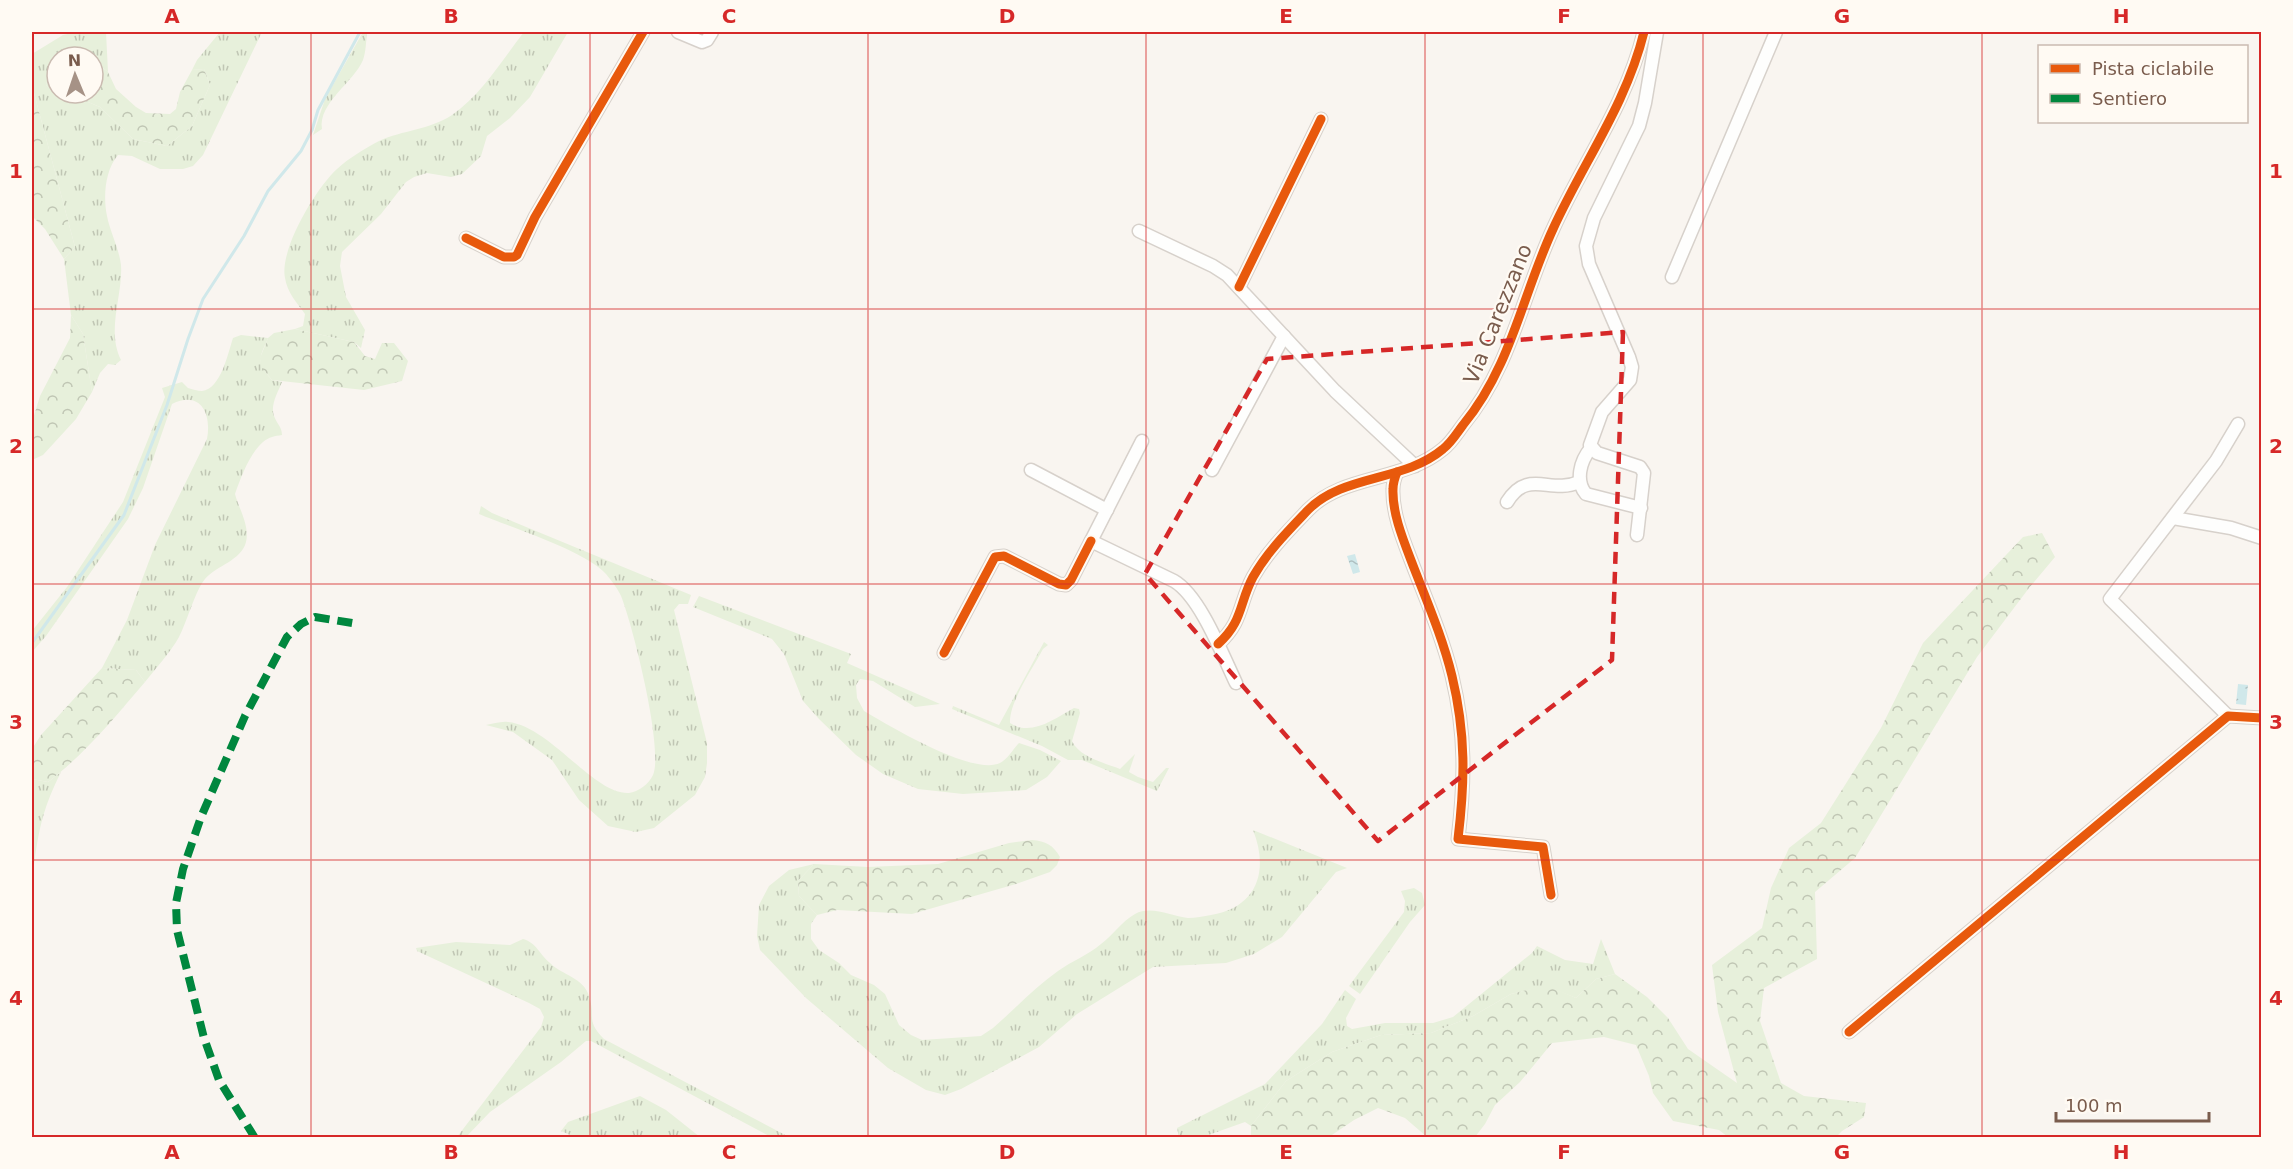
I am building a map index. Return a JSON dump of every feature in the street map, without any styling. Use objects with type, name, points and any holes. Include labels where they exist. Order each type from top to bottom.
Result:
[{"type":"street","points":[[466,238],[504,257],[517,255],[535,217],[643,32]]},
{"type":"street","points":[[678,32],[702,42],[707,40],[712,32]]},
{"type":"street","name":"Via Carezzano","points":[[1218,644],[1235,625],[1250,582],[1274,546],[1313,505],[1337,491],[1415,466],[1434,456],[1447,445],[1478,408],[1505,356],[1544,249],[1624,93],[1644,32]]},
{"type":"street","points":[[1637,535],[1644,479],[1641,467],[1596,453],[1591,448],[1590,440],[1602,412],[1630,380],[1632,367],[1589,264],[1587,240],[1601,201],[1639,126],[1657,32]]},
{"type":"street","points":[[1672,277],[1776,32]]},
{"type":"street","points":[[1239,287],[1321,119]]},
{"type":"street","points":[[1138,231],[1213,266],[1239,287],[1348,404],[1415,466]]},
{"type":"street","points":[[1212,470],[1284,336]]},
{"type":"street","points":[[2238,424],[2219,456],[2110,599],[2228,716],[2262,718]]},
{"type":"street","points":[[944,653],[995,556],[1004,556],[1059,584],[1066,585],[1071,580],[1142,441]]},
{"type":"street","points":[[1591,448],[1585,455],[1579,482],[1586,494],[1641,508]]},
{"type":"street","points":[[1031,470],[1107,510]]},
{"type":"street","points":[[1397,472],[1393,494],[1400,529],[1437,625],[1457,698],[1463,743],[1464,785],[1458,839],[1543,847],[1551,895]]},
{"type":"street","points":[[1507,502],[1519,489],[1530,483],[1562,487],[1579,482]]},
{"type":"street","points":[[2173,518],[2231,528],[2262,538]]},
{"type":"street","points":[[1091,540],[1183,587],[1218,644],[1236,683]]},
{"type":"street","points":[[1849,1032],[2228,716]]},
{"type":"highlighted area","points":[[1623,332],[1612,660],[1378,841],[1145,574],[1267,359]]},
{"type":"green space","points":[[77,32],[106,32],[108,72],[105,70],[105,45],[47,45],[63,35]]},
{"type":"green space","points":[[220,32],[262,32],[203,155],[193,166],[183,169],[160,169],[132,156],[118,155],[110,168],[105,201],[108,222],[121,265],[115,337],[121,360],[115,365],[108,364],[100,373],[92,392],[83,334],[71,315],[64,259],[75,247],[32,91],[32,54],[45,46],[45,105],[95,105],[133,139],[167,146],[192,126],[210,85],[204,69],[192,70],[197,60]]},
{"type":"green space","points":[[363,32],[367,32],[363,60],[325,110],[322,129],[313,135],[325,99]]},
{"type":"green space","points":[[524,32],[568,32],[530,97],[510,118],[487,136],[481,156],[462,174],[451,177],[427,173],[406,182],[381,214],[342,252],[340,266],[346,297],[365,330],[361,348],[354,342],[295,329],[303,326],[305,314],[286,283],[285,266],[288,252],[301,220],[328,178],[362,150],[379,141],[434,124],[463,107],[482,87]]},
{"type":"green space","points":[[204,69],[210,85],[192,126],[167,146],[133,139],[95,105],[105,105],[105,70],[116,89],[146,113],[170,114],[176,109],[180,92],[192,70]]},
{"type":"green space","points":[[32,91],[75,247],[64,259],[45,229],[32,216]]},
{"type":"green space","points":[[71,315],[83,334],[92,392],[76,419],[43,455],[32,460],[32,422],[40,396],[70,338]]},
{"type":"green space","points":[[295,329],[354,342],[365,356],[375,359],[382,343],[394,343],[408,361],[402,381],[364,390],[272,380],[261,367],[260,358],[268,338],[274,333]]},
{"type":"green space","points":[[241,335],[268,338],[261,356],[261,364],[272,380],[282,382],[275,399],[273,412],[282,435],[274,436],[263,442],[254,452],[235,494],[247,530],[243,548],[239,554],[205,579],[179,637],[145,682],[136,670],[102,668],[127,620],[155,545],[207,439],[208,421],[202,406],[190,400],[172,404],[143,488],[128,519],[46,636],[32,652],[32,631],[67,587],[123,502],[165,397],[162,388],[182,382],[188,388],[195,390],[209,389],[223,369],[233,338]]},
{"type":"green space","points":[[481,506],[492,513],[691,595],[688,604],[679,604],[674,610],[707,743],[705,777],[695,795],[654,828],[636,832],[608,826],[579,800],[552,760],[513,732],[486,725],[505,722],[524,726],[540,735],[586,772],[615,791],[629,793],[636,791],[653,775],[654,740],[646,687],[626,611],[616,588],[596,565],[547,540],[479,514]]},
{"type":"green space","points":[[2042,533],[2055,557],[1977,657],[1855,858],[1815,892],[1817,959],[1764,988],[1760,1021],[1781,1083],[1804,1096],[1866,1103],[1864,1117],[1836,1137],[1728,1137],[1719,1130],[1673,1121],[1653,1093],[1649,1076],[1636,1045],[1604,1037],[1552,1043],[1520,1082],[1495,1105],[1475,1137],[1427,1137],[1405,1118],[1378,1108],[1354,1120],[1329,1137],[1251,1137],[1251,1126],[1286,1081],[1332,1052],[1381,1035],[1431,1033],[1473,1016],[1511,994],[1546,985],[1576,998],[1596,979],[1615,974],[1647,997],[1668,1018],[1688,1049],[1737,1083],[1718,1012],[1712,965],[1762,928],[1771,888],[1789,848],[1821,823],[1881,728],[1923,643],[2023,537]]},
{"type":"green space","points":[[699,596],[851,654],[847,663],[940,704],[915,707],[873,681],[860,679],[856,685],[857,698],[864,711],[931,748],[987,765],[1003,761],[1019,743],[1040,750],[1061,761],[1047,777],[1026,790],[963,794],[918,789],[883,774],[856,755],[803,701],[784,654],[772,639],[693,607]]},
{"type":"green space","points":[[1044,642],[1048,645],[1043,649],[1017,695],[1010,723],[1018,727],[1034,727],[1074,708],[1079,709],[1080,713],[1072,741],[1075,747],[1093,759],[1120,769],[1135,754],[1129,772],[1153,782],[1166,768],[1169,768],[1157,791],[1082,760],[1068,760],[1042,746],[952,709],[953,706],[999,725]]},
{"type":"green space","points":[[102,668],[136,670],[145,682],[99,735],[62,771],[48,782],[32,779],[32,749],[41,735]]},
{"type":"green space","points":[[61,772],[43,817],[32,868],[32,779],[48,782]]},
{"type":"green space","points":[[1253,830],[1347,868],[1336,872],[1282,937],[1254,954],[1226,963],[1153,967],[1077,1014],[1039,1047],[961,1089],[945,1095],[926,1090],[888,1068],[806,998],[760,950],[757,936],[759,905],[769,886],[789,870],[814,864],[798,881],[799,896],[817,915],[811,924],[811,939],[819,950],[839,963],[851,975],[874,985],[885,994],[899,1025],[911,1035],[922,1040],[981,1036],[1050,977],[1096,948],[1135,914],[1154,911],[1194,918],[1227,911],[1240,904],[1256,884],[1259,872],[1258,845]]},
{"type":"green space","points":[[1032,840],[1049,844],[1060,857],[1057,865],[1050,872],[912,914],[837,910],[817,915],[799,896],[798,881],[814,864],[868,867],[938,864],[1009,843]]},
{"type":"green space","points":[[1414,888],[1422,893],[1425,905],[1410,922],[1360,994],[1349,986],[1404,912],[1405,901],[1401,891]]},
{"type":"green space","points":[[523,939],[535,946],[546,960],[582,985],[589,996],[593,1023],[604,1039],[789,1137],[771,1137],[591,1041],[586,1041],[561,1062],[490,1112],[466,1137],[457,1137],[541,1027],[544,1017],[540,1009],[529,1003],[417,951],[416,948],[456,942],[510,945]]},
{"type":"green space","points":[[1601,939],[1615,974],[1596,979],[1576,998],[1546,986],[1511,994],[1473,1016],[1431,1033],[1381,1035],[1332,1052],[1286,1081],[1251,1126],[1245,1122],[1200,1138],[1179,1137],[1177,1128],[1265,1084],[1322,1024],[1345,990],[1356,999],[1346,1018],[1347,1026],[1352,1029],[1385,1023],[1433,1023],[1453,1017],[1532,953],[1537,946],[1565,960],[1593,964]]},
{"type":"green space","points":[[640,1096],[666,1110],[700,1137],[577,1138],[561,1131],[568,1122]]},
{"type":"water","points":[[1355,554],[1360,572],[1353,574],[1347,556]]},
{"type":"water","points":[[2238,684],[2248,685],[2246,705],[2236,704]]},
{"type":"waterway","points":[[32,643],[124,515],[167,405],[203,299],[244,236],[268,191],[301,151],[312,130],[318,110],[360,32]]},
{"type":"marked path","points":[[255,1138],[219,1080],[204,1038],[177,930],[176,903],[183,869],[201,817],[245,716],[287,637],[301,624],[315,617],[358,624]]},
{"type":"cycle path","points":[[466,238],[504,257],[517,255],[535,217],[643,32]]},
{"type":"cycle path","points":[[1218,644],[1232,628],[1253,577],[1265,559],[1308,510],[1322,498],[1338,490],[1427,460],[1449,444],[1479,403],[1504,355],[1553,229],[1627,84],[1644,32]]},
{"type":"cycle path","points":[[1239,287],[1321,119]]},
{"type":"cycle path","points":[[1397,472],[1393,489],[1397,519],[1440,635],[1457,697],[1463,758],[1458,839],[1543,847],[1551,895]]},
{"type":"cycle path","points":[[944,653],[995,557],[1004,556],[1059,584],[1066,585],[1071,580],[1091,541]]},
{"type":"cycle path","points":[[1849,1032],[2228,716],[2262,718]]}]
